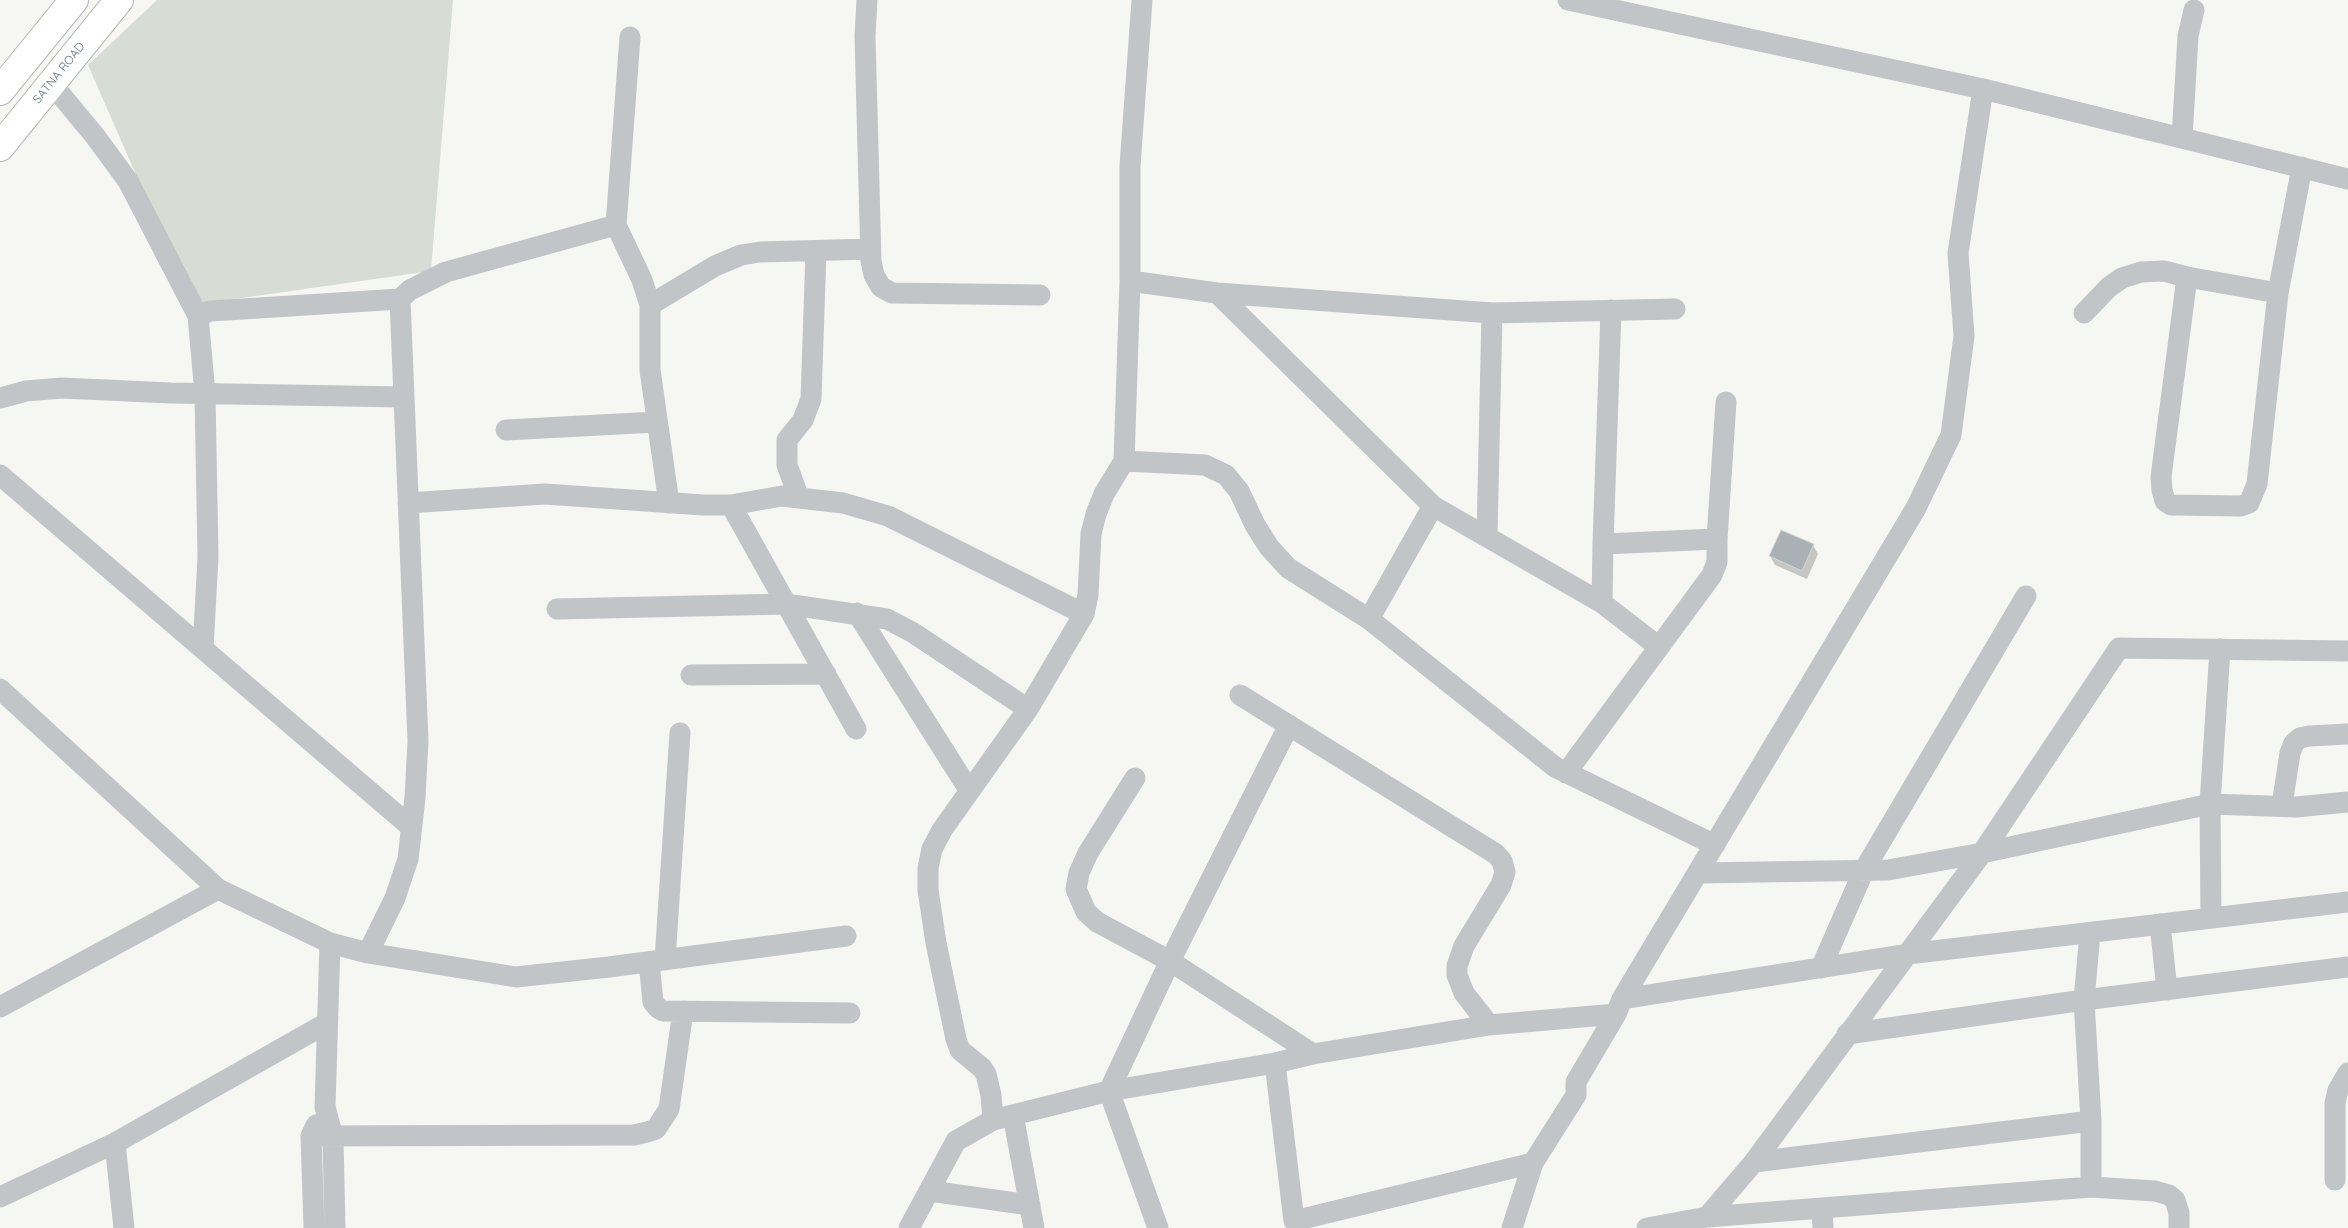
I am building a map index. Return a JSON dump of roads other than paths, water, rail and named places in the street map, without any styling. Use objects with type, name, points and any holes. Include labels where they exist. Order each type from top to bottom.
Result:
[{"type":"main road","points":[[0,91],[74,0]]},
{"type":"main road","name":"SATNA ROAD","points":[[0,147],[118,0]]},
{"type":"street","points":[[867,0],[865,36],[870,249],[874,275],[881,287],[892,293],[1040,296]]},
{"type":"street","points":[[993,1120],[991,1095],[986,1074],[982,1068],[960,1050],[956,1039],[936,943],[928,890],[928,868],[932,849],[969,790],[1028,709],[1084,614],[1088,595],[1091,534],[1096,514],[1104,494],[1124,461],[1130,281],[1130,166],[1142,0]]},
{"type":"street","points":[[1568,0],[1983,89],[2348,179]]},
{"type":"street","points":[[2182,138],[2188,36],[2194,10]]},
{"type":"street","points":[[630,37],[616,225],[642,280],[650,305],[650,370],[669,503]]},
{"type":"street","points":[[51,83],[95,136],[128,181],[198,316],[204,394],[208,557],[203,649]]},
{"type":"street","points":[[1512,1228],[1533,1163],[1576,1095],[1576,1082],[1698,873],[1916,508],[1951,435],[1964,336],[1958,253],[1983,89]]},
{"type":"street","points":[[2187,277],[2161,477],[2166,500],[2171,505],[2242,506],[2249,503],[2255,493],[2278,293],[2302,167]]},
{"type":"street","points":[[198,316],[227,310],[400,299],[410,290],[446,272],[616,225]]},
{"type":"street","points":[[650,305],[728,260],[760,252],[870,249]]},
{"type":"street","points":[[798,498],[788,465],[787,440],[803,420],[811,399],[816,250]]},
{"type":"street","points":[[2084,313],[2109,287],[2122,278],[2141,272],[2164,271],[2187,277],[2278,293]]},
{"type":"street","points":[[1130,281],[1217,293],[1492,313],[1675,309]]},
{"type":"street","points":[[1217,293],[1433,506],[1602,603],[1659,647]]},
{"type":"street","points":[[368,953],[395,898],[408,859],[418,741],[400,299]]},
{"type":"street","points":[[1602,603],[1611,310]]},
{"type":"street","points":[[1487,536],[1492,313]]},
{"type":"street","points":[[0,398],[26,392],[62,388],[204,394],[403,397]]},
{"type":"street","points":[[1566,773],[1712,575],[1717,562],[1726,402]]},
{"type":"street","points":[[506,430],[656,422]]},
{"type":"street","points":[[1124,461],[1205,465],[1226,475],[1239,491],[1264,540],[1288,568],[1368,619],[1554,767],[1715,845]]},
{"type":"street","points":[[0,475],[411,827]]},
{"type":"street","points":[[408,502],[545,494],[669,503],[731,505],[782,496],[843,503],[888,516],[1084,614]]},
{"type":"street","points":[[731,505],[856,729]]},
{"type":"street","points":[[1368,619],[1433,506]]},
{"type":"street","points":[[1603,544],[1717,539]]},
{"type":"street","points":[[1821,968],[1864,870],[2026,596]]},
{"type":"street","points":[[557,609],[786,604],[857,613],[887,619],[912,632],[1028,709]]},
{"type":"street","points":[[857,613],[969,790]]},
{"type":"street","points":[[1707,1217],[1754,1162],[1982,853],[2119,648],[2348,651]]},
{"type":"street","points":[[2211,918],[2210,804],[2220,649]]},
{"type":"street","points":[[691,675],[826,674]]},
{"type":"street","points":[[0,689],[218,889],[330,943],[368,953],[516,977],[657,961],[846,936]]},
{"type":"street","points":[[1240,695],[1496,854],[1502,861],[1505,872],[1501,885],[1464,946],[1457,966],[1459,984],[1489,1025]]},
{"type":"street","points":[[1158,1228],[1109,1092],[1170,961],[1289,725]]},
{"type":"street","points":[[680,733],[652,997],[655,1006],[663,1011],[850,1013]]},
{"type":"street","points":[[2282,805],[2290,753],[2294,743],[2300,738],[2308,736],[2348,734]]},
{"type":"street","points":[[1135,778],[1088,853],[1079,873],[1076,889],[1086,912],[1097,922],[1170,961],[1313,1054]]},
{"type":"street","points":[[1698,873],[1888,870],[1982,853],[2210,804],[2282,805],[2296,807],[2348,802]]},
{"type":"street","points":[[0,1008],[218,889]]},
{"type":"street","points":[[914,1224],[956,1141],[993,1120],[1109,1092],[1275,1063],[1313,1054],[1489,1025],[1619,1007],[1821,968],[1908,954],[2348,902]]},
{"type":"street","points":[[2160,924],[2167,990]]},
{"type":"street","points":[[2090,932],[2084,1000],[2092,1121],[2091,1187]]},
{"type":"street","points":[[330,943],[325,1107],[333,1137],[334,1228]]},
{"type":"street","points":[[1847,1034],[2084,1000],[2348,967]]},
{"type":"street","points":[[311,1136],[634,1135],[648,1132],[656,1129],[668,1109],[683,1011]]},
{"type":"street","points":[[0,1197],[115,1143],[327,1023]]},
{"type":"street","points":[[1275,1063],[1295,1224],[1533,1163]]},
{"type":"street","points":[[2335,1180],[2335,1103],[2338,1090],[2348,1073]]},
{"type":"street","points":[[314,1228],[311,1136],[325,1107]]},
{"type":"street","points":[[1013,1115],[1034,1228]]},
{"type":"street","points":[[1754,1162],[2092,1121]]},
{"type":"street","points":[[115,1143],[124,1228]]},
{"type":"street","points":[[1646,1228],[1707,1217],[1823,1218],[2091,1187],[2156,1191],[2169,1195],[2175,1200],[2179,1213],[2180,1228]]},
{"type":"street","points":[[930,1191],[1030,1205]]}]
